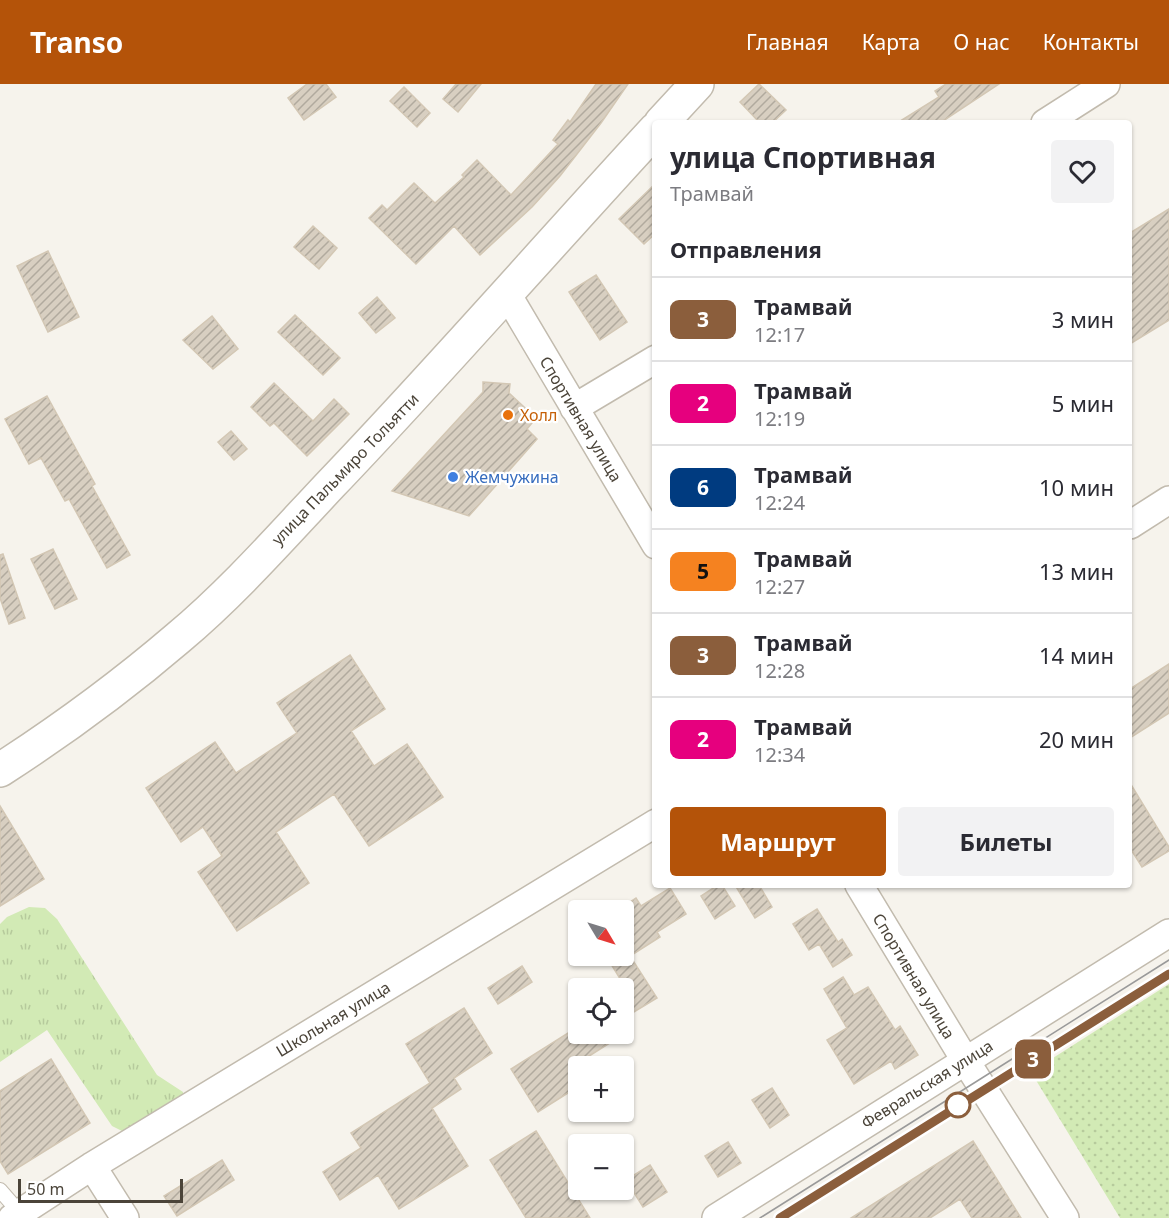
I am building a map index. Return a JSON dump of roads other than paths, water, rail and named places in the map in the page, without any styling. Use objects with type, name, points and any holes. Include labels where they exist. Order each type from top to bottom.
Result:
[{"type":"street","points":[[664,120],[697,84]]},
{"type":"street","points":[[1050,120],[1106,84]]},
{"type":"street","name":"улица Пальмиро Тольятти","points":[[0,770],[121,686],[180,637],[236,583],[421,389],[652,133]]},
{"type":"street","name":"Спортивная улица","points":[[507,294],[652,538]]},
{"type":"street","points":[[574,408],[652,361]]},
{"type":"street","points":[[1132,524],[1169,500]]},
{"type":"street","name":"Школьная улица","points":[[16,1215],[92,1166],[652,825]]},
{"type":"street","name":"Спортивная улица","points":[[861,888],[964,1060],[1065,1218]]},
{"type":"street","name":"Февральская улица","points":[[716,1218],[1169,933]]},
{"type":"street","points":[[92,1166],[125,1218]]},
{"type":"lane","points":[[0,1190],[16,1215]]},
{"type":"tram line","points":[[760,1218],[1169,960]]},
{"type":"tram line","points":[[780,1218],[1169,974]]},
{"type":"tram line","name":"3","points":[[780,1218],[1169,974]]},
{"type":"place","name":"Холл","points":[[508,415]]},
{"type":"place","name":"Жемчужина","points":[[453,477]]}]
